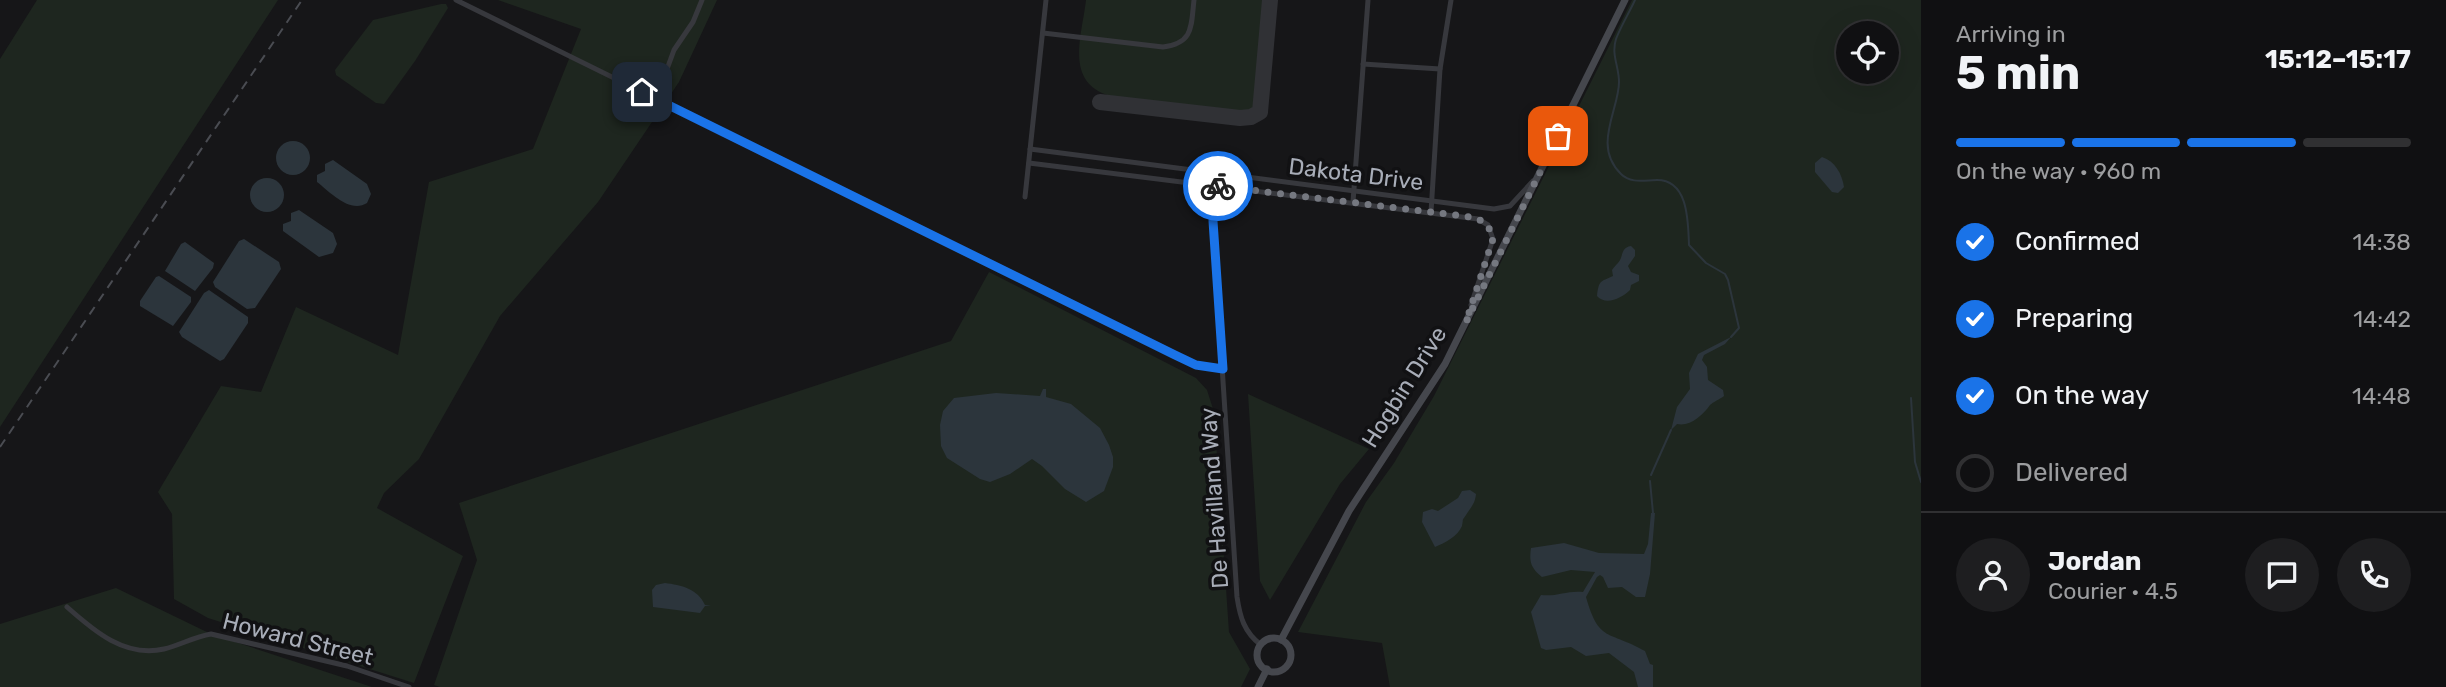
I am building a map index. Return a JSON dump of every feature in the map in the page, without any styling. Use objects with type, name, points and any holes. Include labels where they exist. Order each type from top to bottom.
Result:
[{"type":"main road","name":"Hogbin Drive","points":[[1281,639],[1349,511],[1429,391],[1466,322],[1625,0]]},
{"type":"main road","points":[[1273,638],[1281,639],[1290,649],[1290,660],[1279,671],[1267,670],[1258,659],[1261,645],[1273,638]]},
{"type":"main road","points":[[1258,687],[1267,670]]},
{"type":"street","points":[[456,0],[1186,360],[1210,368],[1223,369]]},
{"type":"street","points":[[656,99],[674,50],[693,22],[702,0]]},
{"type":"street","points":[[1025,197],[1046,0]]},
{"type":"street","points":[[1043,33],[1163,47],[1175,45],[1185,39],[1190,31],[1194,0]]},
{"type":"street","points":[[1353,202],[1367,0]]},
{"type":"street","points":[[1431,212],[1440,69],[1451,0]]},
{"type":"street","points":[[1363,64],[1440,69]]},
{"type":"street","name":"Dakota Drive","points":[[1030,149],[1503,209],[1516,200],[1538,176]]},
{"type":"street","name":"Dakota Drive","points":[[1029,163],[1478,219],[1488,225],[1492,234],[1492,245],[1466,322]]},
{"type":"street","name":"De Havilland Way","points":[[1220,174],[1213,221],[1238,606],[1245,628],[1261,645]]},
{"type":"street","name":"Howard Street","points":[[67,607],[94,631],[134,650],[159,650],[211,634],[348,666],[409,687]]},
{"type":"shaded area","points":[[37,0],[278,0],[0,427],[0,59]]},
{"type":"shaded area","points":[[498,0],[717,0],[679,82],[598,202],[500,316],[419,459],[384,493],[377,508],[463,556],[414,683],[208,618],[174,599],[172,514],[158,492],[221,386],[261,392],[296,307],[398,355],[429,182],[533,149],[581,29]]},
{"type":"shaded area","points":[[1086,0],[1263,0],[1256,105],[1248,111],[1236,111],[1110,96],[1096,89],[1086,80],[1079,56]]},
{"type":"shaded area","points":[[1632,0],[1921,0],[1921,687],[1390,687],[1382,643],[1298,632],[1366,502],[1394,463],[1434,396]]},
{"type":"shaded area","points":[[446,4],[448,8],[384,104],[376,103],[336,75],[335,70],[373,20]]},
{"type":"shaded area","points":[[293,141],[305,146],[310,158],[305,170],[293,175],[281,170],[276,158],[281,146]]},
{"type":"shaded area","points":[[1822,157],[1831,162],[1840,173],[1844,187],[1838,193],[1832,192],[1815,172],[1815,163]]},
{"type":"shaded area","points":[[333,160],[367,184],[371,194],[367,203],[361,206],[347,204],[317,182],[317,175],[325,171],[325,164]]},
{"type":"shaded area","points":[[267,178],[279,183],[284,195],[279,207],[267,212],[255,207],[250,195],[255,183]]},
{"type":"shaded area","points":[[299,210],[333,233],[337,244],[333,253],[319,257],[283,231],[283,224],[291,221],[291,213]]},
{"type":"shaded area","points":[[244,239],[279,262],[281,269],[255,308],[247,309],[215,287],[213,282],[239,241]]},
{"type":"shaded area","points":[[185,242],[214,263],[195,291],[165,271],[181,244]]},
{"type":"shaded area","points":[[1631,246],[1635,250],[1635,256],[1628,266],[1631,272],[1639,275],[1639,281],[1631,285],[1630,290],[1623,296],[1609,301],[1601,299],[1597,296],[1600,284],[1613,276],[1612,270],[1624,250]]},
{"type":"shaded area","points":[[989,272],[1196,378],[1207,390],[1214,412],[1229,632],[1250,669],[1241,687],[434,685],[477,560],[459,503],[951,341]]},
{"type":"shaded area","points":[[159,276],[191,297],[191,302],[173,326],[140,306],[140,301]]},
{"type":"shaded area","points":[[209,290],[248,317],[248,323],[220,361],[182,337],[179,332],[204,293]]},
{"type":"shaded area","points":[[1731,337],[1725,344],[1704,355],[1702,360],[1707,367],[1708,380],[1723,390],[1724,396],[1696,419],[1687,424],[1677,424],[1671,430],[1677,407],[1690,389],[1689,373],[1698,354]]},
{"type":"shaded area","points":[[1043,389],[1046,389],[1046,397],[1071,404],[1100,428],[1109,445],[1113,467],[1104,491],[1086,502],[1065,489],[1032,459],[1010,474],[990,482],[980,479],[947,458],[941,446],[940,425],[943,411],[954,398],[996,393],[1040,396]]},
{"type":"shaded area","points":[[1248,394],[1369,449],[1340,484],[1270,600],[1260,581]]},
{"type":"shaded area","points":[[1470,490],[1476,494],[1460,530],[1451,539],[1435,547],[1422,522],[1423,512],[1432,509],[1438,511],[1458,498],[1462,491]]},
{"type":"shaded area","points":[[1651,513],[1655,513],[1650,574],[1645,597],[1636,597],[1622,587],[1608,588],[1600,575],[1586,597],[1601,629],[1645,651],[1650,664],[1653,665],[1653,687],[1638,687],[1634,672],[1609,653],[1586,656],[1571,647],[1546,650],[1541,648],[1531,612],[1541,595],[1583,592],[1595,572],[1571,570],[1542,577],[1535,571],[1530,553],[1531,548],[1564,543],[1599,553],[1644,554],[1648,544]]},
{"type":"shaded area","points":[[665,583],[688,589],[698,595],[705,605],[711,605],[705,606],[700,613],[653,607],[652,590],[656,585]]},
{"type":"shaded area","points":[[116,588],[211,634],[372,687],[0,687],[0,624]]},
{"type":"waterway","points":[[1635,0],[1615,45],[1619,82],[1609,128],[1608,152],[1625,177],[1668,182],[1681,195],[1687,215],[1689,245],[1706,263],[1725,274],[1728,280],[1739,328],[1731,337]]},
{"type":"waterway","points":[[1911,398],[1915,462],[1921,482]]},
{"type":"waterway","points":[[1651,475],[1671,430]]},
{"type":"waterway","points":[[1650,481],[1653,513]]},
{"type":"taxiway","points":[[1100,102],[1240,118],[1251,117],[1260,112],[1270,0]]},
{"type":"railway","points":[[0,447],[302,0]]},
{"type":"way so far","points":[[1218,186],[1471,217],[1483,221],[1491,230],[1492,245],[1466,322],[1558,136]]},
{"type":"route","points":[[642,92],[1175,355],[1196,365],[1223,369],[1213,221],[1218,186]]}]
